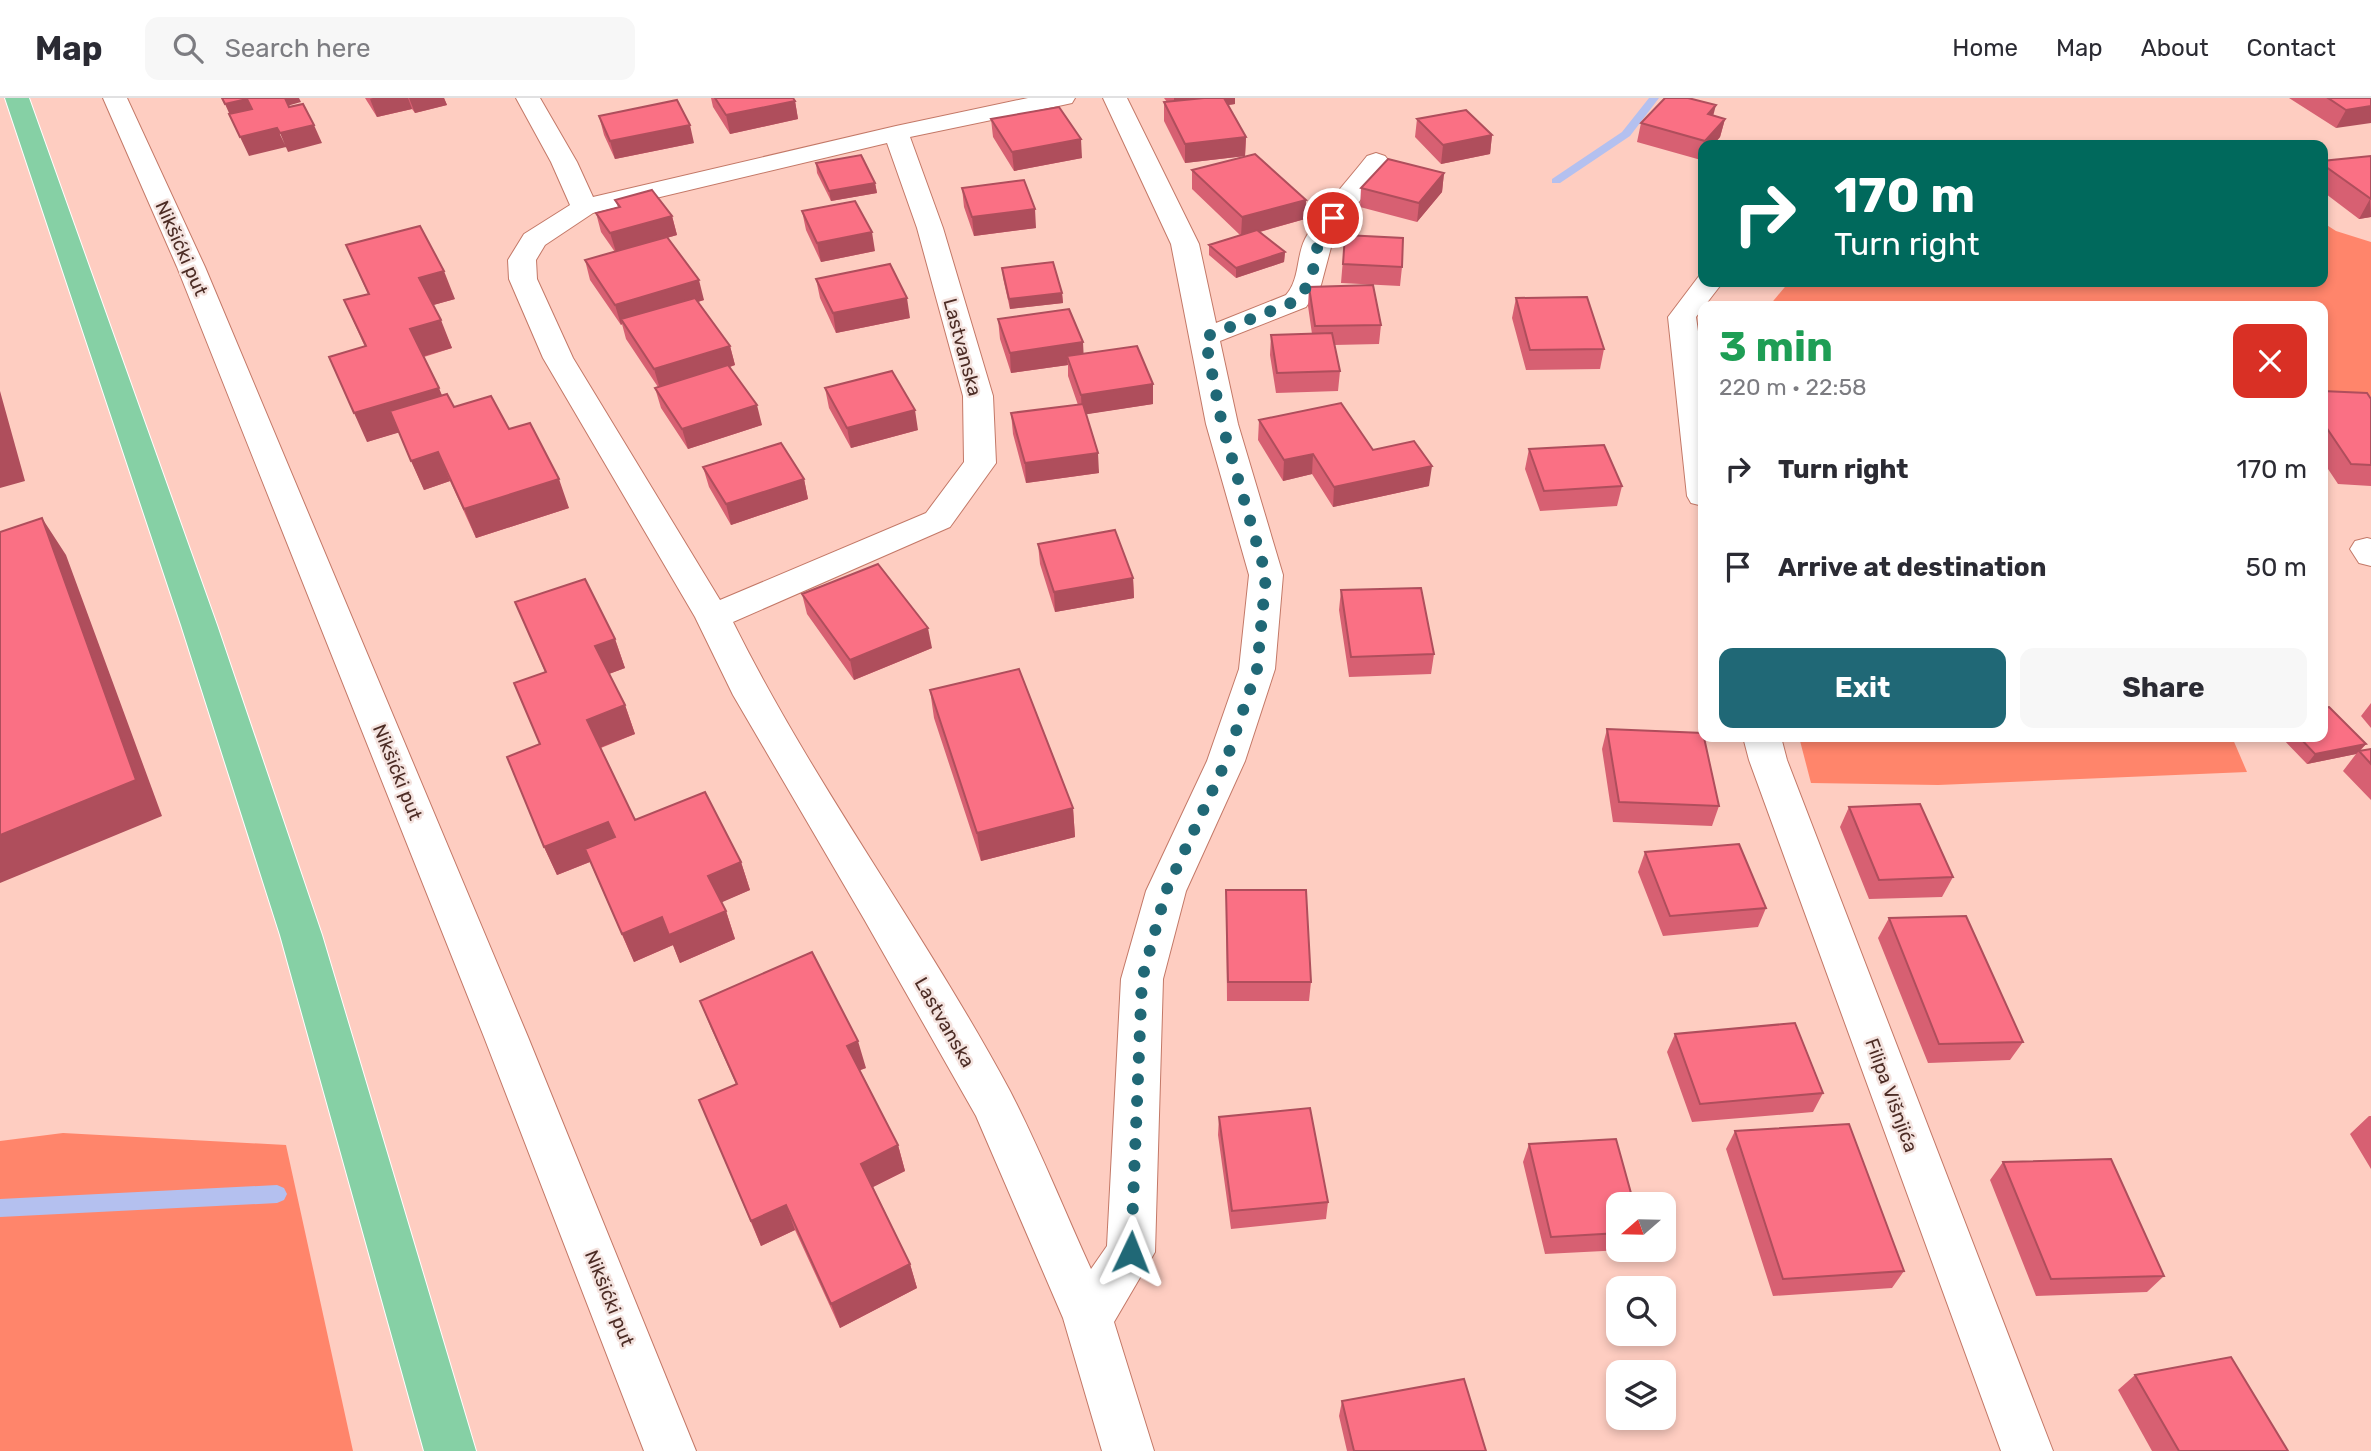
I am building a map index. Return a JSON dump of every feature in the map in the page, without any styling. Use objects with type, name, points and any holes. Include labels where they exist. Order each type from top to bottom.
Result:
[{"type":"main road","points":[[17,98],[195,612],[301,935],[450,1451]]},
{"type":"street","name":"Nikšićki put","points":[[114,98],[197,280],[506,1037],[670,1451]]},
{"type":"street","points":[[527,98],[558,150],[584,207],[896,133],[1063,98]]},
{"type":"street","points":[[1088,1318],[1131,1252],[1142,979],[1166,891],[1226,761],[1257,669],[1266,575],[1222,424],[1185,244],[1115,98]]},
{"type":"street","name":"Lastvanska","points":[[713,617],[938,520],[980,463],[978,396],[930,228],[896,133]]},
{"type":"street","points":[[1205,337],[1296,301],[1304,293],[1311,281],[1319,238],[1376,161]]},
{"type":"street","name":"Lastvanska","points":[[584,207],[534,240],[522,260],[523,279],[558,358],[713,617],[751,695],[879,907],[993,1106],[1088,1318],[1128,1451]]},
{"type":"street","points":[[1698,453],[1682,317],[1705,287]]},
{"type":"street","name":"Filipa Višnjića","points":[[1763,742],[1825,914],[2027,1451]]},
{"type":"shaded area","points":[[2328,226],[2371,242],[2371,408],[2328,400],[2328,301],[1773,301],[1785,287],[2328,287]]},
{"type":"shaded area","points":[[1800,742],[2234,742],[2247,772],[1938,785],[1811,783]]},
{"type":"shaded area","points":[[63,1133],[286,1145],[353,1451],[0,1451],[0,1141]]},
{"type":"building","points":[[222,98],[285,98],[289,107],[303,104],[314,125],[280,133],[277,128],[240,137],[229,114],[252,109],[247,99],[225,104]]},
{"type":"building","points":[[715,98],[793,98],[795,101],[726,115]]},
{"type":"building","points":[[1224,98],[1246,137],[1185,144],[1164,102]]},
{"type":"building","points":[[1665,98],[1688,98],[1716,105],[1708,114],[1725,119],[1706,140],[1641,123]]},
{"type":"building","points":[[2328,98],[2371,98],[2371,106],[2346,110]]},
{"type":"building","points":[[677,100],[690,125],[610,141],[599,116]]},
{"type":"building","points":[[1059,107],[1081,139],[1012,152],[991,119]]},
{"type":"building","points":[[1466,110],[1492,135],[1443,145],[1417,119]]},
{"type":"building","points":[[1255,154],[1306,200],[1242,217],[1192,170]]},
{"type":"building","points":[[861,155],[875,183],[829,191],[816,163]]},
{"type":"building","points":[[2371,156],[2371,199],[2328,168],[2328,160]]},
{"type":"building","points":[[1388,159],[1444,173],[1419,203],[1361,188]]},
{"type":"building","points":[[1024,180],[1035,209],[972,217],[962,188]]},
{"type":"building","points":[[652,190],[672,216],[610,233],[596,213],[620,207],[615,200]]},
{"type":"building","points":[[855,201],[872,232],[817,243],[802,211]]},
{"type":"building","points":[[420,226],[444,271],[419,278],[441,320],[410,329],[439,388],[354,413],[329,357],[366,346],[344,300],[369,294],[346,245]]},
{"type":"building","points":[[1257,230],[1285,252],[1236,268],[1209,245]]},
{"type":"building","points":[[1345,235],[1403,238],[1402,267],[1343,264]]},
{"type":"building","points":[[667,237],[699,280],[615,305],[585,260]]},
{"type":"building","points":[[1053,262],[1062,293],[1009,299],[1002,268]]},
{"type":"building","points":[[890,264],[907,298],[833,313],[816,279]]},
{"type":"building","points":[[1373,285],[1381,325],[1315,326],[1309,287]]},
{"type":"building","points":[[1587,297],[1604,349],[1530,350],[1516,298]]},
{"type":"building","points":[[695,298],[730,346],[654,369],[621,319]]},
{"type":"building","points":[[1069,309],[1083,342],[1010,353],[998,319]]},
{"type":"building","points":[[1332,333],[1340,371],[1277,373],[1271,335]]},
{"type":"building","points":[[1137,346],[1153,384],[1081,395],[1067,356]]},
{"type":"building","points":[[728,365],[757,405],[682,429],[655,388]]},
{"type":"building","points":[[892,371],[915,410],[847,428],[825,388]]},
{"type":"building","points":[[2328,391],[2367,393],[2371,399],[2371,465],[2351,464],[2328,430]]},
{"type":"building","points":[[447,394],[454,407],[491,396],[509,429],[530,423],[559,479],[464,509],[438,452],[411,461],[390,411]]},
{"type":"building","points":[[1341,403],[1373,450],[1414,441],[1432,466],[1334,487],[1313,454],[1284,460],[1259,420]]},
{"type":"building","points":[[1083,404],[1098,453],[1025,463],[1011,413]]},
{"type":"building","points":[[781,443],[804,479],[726,504],[703,467]]},
{"type":"building","points":[[1604,445],[1622,486],[1544,491],[1529,449]]},
{"type":"building","points":[[42,518],[136,780],[0,835],[0,532]]},
{"type":"building","points":[[1115,530],[1133,578],[1054,592],[1038,544]]},
{"type":"building","points":[[878,564],[928,628],[850,660],[802,594]]},
{"type":"building","points":[[585,579],[615,639],[595,646],[625,705],[587,720],[635,820],[705,792],[741,862],[708,876],[726,911],[669,935],[662,917],[622,934],[585,849],[615,837],[608,822],[544,847],[507,757],[540,744],[514,683],[546,672],[515,602]]},
{"type":"building","points":[[1421,588],[1434,654],[1351,657],[1341,590]]},
{"type":"building","points":[[1019,669],[1073,808],[977,833],[930,690]]},
{"type":"building","points":[[2328,707],[2366,744],[2315,754],[2304,742],[2328,742]]},
{"type":"building","points":[[1607,729],[1698,733],[1698,742],[1705,742],[1719,806],[1619,802]]},
{"type":"building","points":[[2371,749],[2371,764],[2359,751]]},
{"type":"building","points":[[1920,804],[1953,877],[1879,880],[1849,807]]},
{"type":"building","points":[[1739,844],[1766,908],[1670,916],[1645,852]]},
{"type":"building","points":[[1226,890],[1306,890],[1311,982],[1228,982]]},
{"type":"building","points":[[1966,916],[2023,1042],[1939,1044],[1889,918]]},
{"type":"building","points":[[812,952],[858,1041],[847,1046],[898,1145],[861,1164],[910,1264],[831,1304],[786,1205],[751,1221],[699,1100],[737,1084],[700,1001]]},
{"type":"building","points":[[1795,1023],[1823,1093],[1700,1104],[1675,1034]]},
{"type":"building","points":[[1310,1108],[1328,1202],[1232,1211],[1219,1117]]},
{"type":"building","points":[[1849,1124],[1904,1271],[1783,1279],[1735,1131]]},
{"type":"building","points":[[1616,1139],[1631,1192],[1606,1192],[1606,1234],[1551,1237],[1529,1144]]},
{"type":"building","points":[[2111,1159],[2164,1276],[2051,1279],[2003,1162]]},
{"type":"building","points":[[2231,1357],[2288,1451],[2179,1451],[2135,1375]]},
{"type":"building","points":[[1464,1379],[1486,1451],[1354,1451],[1342,1401]]},
{"type":"waterway","points":[[1556,181],[1626,134],[1654,98]]},
{"type":"waterway","points":[[0,1208],[277,1194]]},
{"type":"route","points":[[1131,1252],[1142,979],[1166,891],[1226,761],[1257,669],[1266,575],[1222,424],[1205,337],[1296,301],[1311,281],[1319,238],[1333,218]]}]
